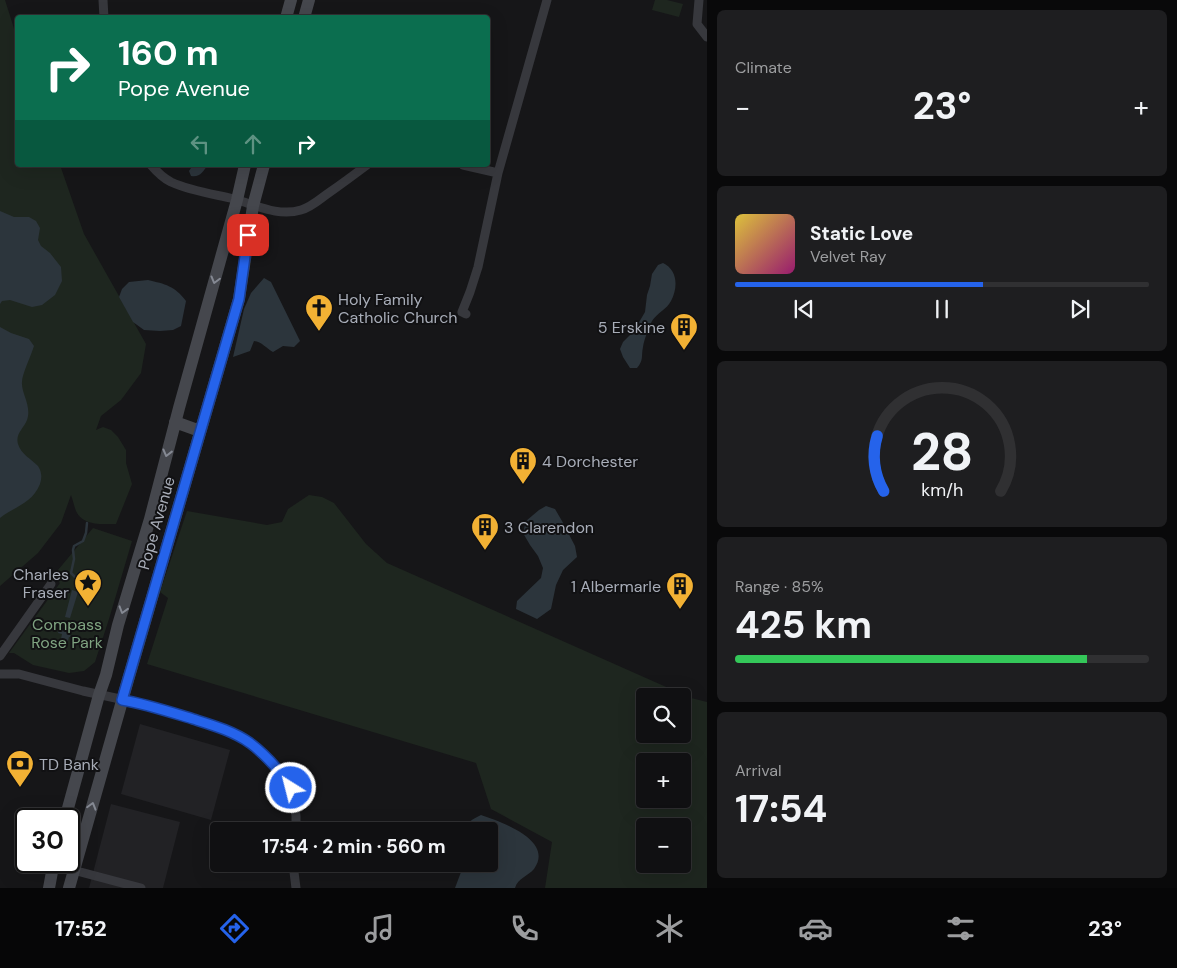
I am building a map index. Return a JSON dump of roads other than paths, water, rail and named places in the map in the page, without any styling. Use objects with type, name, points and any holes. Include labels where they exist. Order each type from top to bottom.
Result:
[{"type":"main road","points":[[287,15],[291,0]]},
{"type":"main road","points":[[305,15],[309,0]]},
{"type":"main road","name":"Pope Avenue","points":[[68,808],[99,694],[106,675],[118,625],[150,519],[245,167]]},
{"type":"main road","name":"Pope Avenue","points":[[80,849],[239,299],[253,206],[263,167]]},
{"type":"main road","points":[[175,422],[200,430]]},
{"type":"main road","points":[[49,888],[52,873]]},
{"type":"main road","name":"Pope Avenue","points":[[69,888],[73,873]]},
{"type":"street","points":[[102,0],[104,15]]},
{"type":"street","points":[[466,314],[462,312],[478,267],[498,174],[547,0]]},
{"type":"street","points":[[699,0],[697,24],[707,37]]},
{"type":"street","points":[[153,167],[162,177],[171,182],[253,206],[283,212],[303,209],[315,203],[364,167]]},
{"type":"street","points":[[471,167],[498,174]]},
{"type":"street","points":[[0,656],[51,584]]},
{"type":"street","points":[[0,674],[19,674],[162,709],[222,728],[248,742],[282,775],[291,788],[296,822]]},
{"type":"street","points":[[80,872],[141,888]]},
{"type":"street","points":[[294,872],[296,888]]},
{"type":"waterway","points":[[78,578],[71,573],[74,559],[73,550],[74,546],[83,541],[87,523]]},
{"type":"place","name":"Holy Family Catholic Church","points":[[319,332]]},
{"type":"place","name":"5 Erskine","points":[[684,351]]},
{"type":"place","name":"4 Dorchester","points":[[523,485]]},
{"type":"place","name":"3 Clarendon","points":[[485,551]]},
{"type":"place","name":"Charles Fraser","points":[[88,607]]},
{"type":"place","name":"1 Albermarle","points":[[680,610]]},
{"type":"place","name":"TD Bank","points":[[20,788]]},
{"type":"park label","name":"Compass Rose Park","points":[[67,633]]}]
